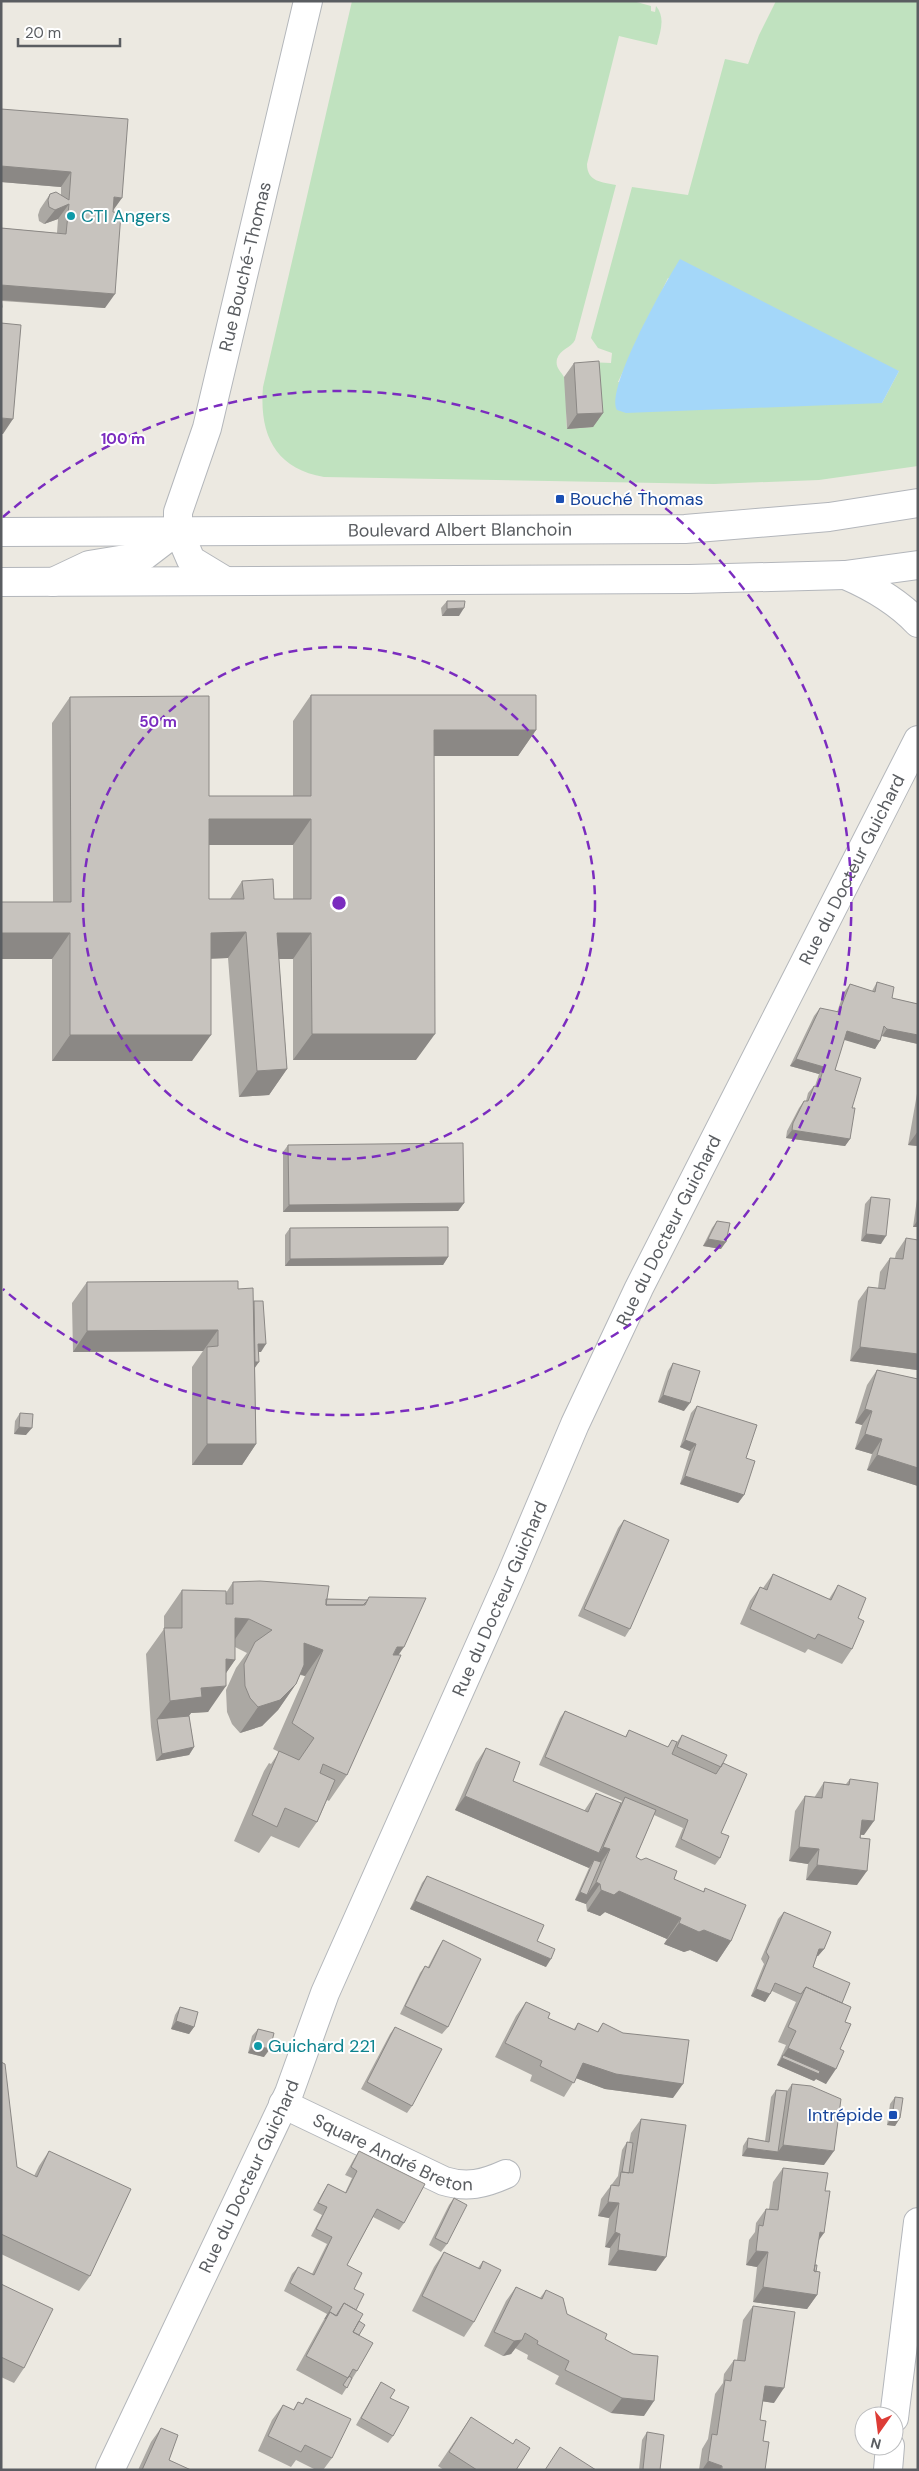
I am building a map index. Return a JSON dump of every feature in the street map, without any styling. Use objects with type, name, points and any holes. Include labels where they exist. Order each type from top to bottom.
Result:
[{"type":"street","name":"Rue Bouché-Thomas","points":[[178,530],[178,512],[207,428],[308,1]]},
{"type":"street","name":"Boulevard Albert Blanchoin","points":[[1,532],[178,530],[365,532],[684,529],[828,517],[918,502]]},
{"type":"street","points":[[54,582],[90,565],[144,556],[178,530],[191,560],[224,580]]},
{"type":"street","points":[[1,582],[441,581],[845,575],[918,565]]},
{"type":"street","points":[[845,575],[882,593],[903,608],[918,623]]},
{"type":"street","name":"Rue du Docteur Guichard","points":[[110,2470],[284,2104],[325,1993],[503,1593],[575,1424],[639,1288],[918,740]]},
{"type":"street","name":"Square André Breton","points":[[284,2104],[444,2181],[459,2186],[472,2185],[506,2174]]},
{"type":"street","points":[[897,2406],[910,2351],[918,2222]]},
{"type":"street","points":[[888,2470],[889,2456]]},
{"type":"green space","points":[[352,1],[633,1],[651,6],[651,11],[655,12],[656,6],[659,11],[662,20],[657,45],[619,36],[587,164],[592,178],[616,185],[575,340],[557,359],[558,367],[565,383],[567,429],[593,427],[588,362],[611,363],[612,353],[598,348],[591,338],[632,187],[688,195],[725,59],[748,64],[759,35],[776,1],[918,1],[918,466],[819,480],[714,484],[324,477],[307,473],[293,466],[274,447],[264,420],[262,404],[263,387]],"holes":[[[668,278],[899,371],[882,403],[618,382]]]},
{"type":"water","points":[[680,259],[899,371],[882,403],[626,413],[617,410],[615,399],[619,381],[638,335]]},
{"type":"building","name":"CTI Angers","points":[[1,109],[128,119],[122,198],[114,197],[113,212],[121,213],[115,294],[1,285],[1,228],[66,234],[69,204],[55,210],[49,207],[48,200],[50,194],[56,192],[69,200],[71,172],[1,166]]},
{"type":"building","points":[[1,323],[21,325],[13,419],[1,418]]},
{"type":"building","points":[[599,361],[603,413],[577,414],[574,363]]},
{"type":"building","points":[[447,601],[465,601],[464,608],[447,609]]},
{"type":"building","points":[[311,695],[536,695],[536,730],[434,730],[435,1034],[312,1034],[311,933],[277,933],[287,1069],[257,1071],[246,932],[211,933],[211,1035],[70,1035],[70,933],[1,933],[1,902],[71,902],[70,697],[209,696],[209,796],[311,796]],"holes":[[[209,819],[311,819],[311,899],[274,899],[273,879],[242,881],[244,899],[209,899]]]},
{"type":"building","points":[[877,982],[894,987],[892,998],[918,1004],[918,1035],[887,1029],[884,1026],[880,1041],[847,1031],[835,1070],[861,1078],[852,1108],[855,1108],[850,1139],[792,1130],[793,1123],[804,1101],[808,1101],[814,1086],[818,1087],[824,1067],[796,1059],[820,1008],[839,1012],[850,984],[875,992]]},
{"type":"building","points":[[463,1143],[464,1203],[289,1205],[288,1145]]},
{"type":"building","points":[[871,1197],[890,1199],[886,1236],[866,1234]]},
{"type":"building","points":[[717,1221],[730,1223],[726,1242],[708,1239]]},
{"type":"building","points":[[448,1227],[448,1257],[290,1259],[290,1228]]},
{"type":"building","points":[[906,1238],[918,1240],[918,1354],[860,1347],[868,1287],[885,1289],[890,1258],[903,1259]]},
{"type":"building","points":[[238,1281],[238,1289],[253,1288],[256,1444],[207,1444],[207,1347],[218,1346],[218,1330],[87,1331],[87,1282]]},
{"type":"building","points":[[254,1301],[263,1301],[266,1344],[258,1344],[259,1362],[255,1362]]},
{"type":"building","points":[[673,1363],[700,1371],[690,1403],[663,1395]]},
{"type":"building","points":[[877,1370],[918,1379],[918,1468],[877,1455],[882,1439],[865,1434],[872,1411],[865,1409]]},
{"type":"building","points":[[697,1406],[757,1425],[746,1458],[755,1461],[744,1495],[685,1476],[696,1444],[685,1440]]},
{"type":"building","points":[[20,1413],[33,1414],[32,1428],[19,1427]]},
{"type":"building","points":[[624,1520],[669,1540],[630,1629],[584,1609]]},
{"type":"building","points":[[773,1574],[831,1600],[838,1585],[866,1598],[858,1618],[864,1621],[852,1649],[818,1634],[815,1639],[750,1609],[760,1587],[767,1590]]},
{"type":"building","points":[[260,1581],[329,1586],[326,1605],[365,1605],[369,1597],[426,1598],[404,1647],[397,1647],[393,1655],[401,1655],[347,1775],[323,1764],[320,1773],[335,1780],[317,1822],[285,1808],[277,1827],[252,1815],[279,1751],[299,1760],[314,1738],[292,1723],[323,1650],[304,1643],[304,1665],[296,1684],[280,1700],[258,1707],[250,1698],[245,1686],[244,1664],[255,1642],[272,1630],[249,1619],[235,1618],[235,1660],[226,1659],[226,1686],[201,1688],[202,1697],[170,1701],[164,1628],[182,1628],[182,1590],[226,1591],[226,1604],[233,1604],[233,1582]]},
{"type":"building","points":[[326,1599],[368,1600],[363,1605],[326,1605]]},
{"type":"building","points":[[565,1711],[626,1737],[629,1730],[668,1747],[672,1740],[677,1742],[672,1754],[716,1774],[723,1763],[747,1774],[721,1833],[729,1836],[720,1858],[681,1839],[688,1820],[545,1757]]},
{"type":"building","points":[[189,1716],[194,1747],[162,1754],[157,1719]]},
{"type":"building","points":[[682,1735],[727,1755],[721,1767],[677,1747]]},
{"type":"building","points":[[486,1748],[520,1762],[513,1781],[588,1812],[596,1793],[621,1803],[599,1853],[465,1796]]},
{"type":"building","points":[[850,1779],[878,1783],[874,1821],[862,1820],[860,1838],[870,1839],[867,1871],[817,1865],[819,1849],[799,1847],[805,1796],[822,1798],[824,1782],[849,1785]]},
{"type":"building","points":[[625,1797],[656,1810],[636,1857],[641,1860],[646,1858],[677,1871],[674,1879],[704,1892],[705,1888],[746,1905],[731,1941],[704,1930],[699,1932],[679,1923],[681,1918],[619,1891],[614,1895],[601,1890],[600,1884],[596,1882],[610,1849],[603,1847]]},
{"type":"building","points":[[594,1860],[601,1862],[587,1895],[580,1892]]},
{"type":"building","points":[[427,1876],[544,1925],[537,1941],[555,1949],[551,1959],[415,1901]]},
{"type":"building","points":[[784,1912],[831,1932],[824,1949],[819,1949],[813,1967],[850,1983],[842,2003],[806,1987],[801,1994],[775,1983],[770,1994],[756,1989],[769,1957],[766,1952]]},
{"type":"building","points":[[443,1940],[481,1959],[448,2027],[405,2006],[425,1966],[429,1968]]},
{"type":"building","points":[[806,1987],[851,2007],[845,2022],[851,2024],[840,2049],[844,2051],[836,2069],[788,2048],[796,2031],[788,2027]]},
{"type":"building","points":[[526,2002],[550,2013],[548,2018],[575,2030],[578,2023],[598,2032],[603,2023],[623,2033],[689,2040],[683,2084],[616,2074],[583,2063],[574,2083],[540,2066],[542,2061],[505,2043]]},
{"type":"building","points":[[180,2007],[198,2012],[194,2027],[176,2021]]},
{"type":"building","points":[[395,2027],[442,2049],[412,2106],[367,2082]]},
{"type":"building","points":[[258,2029],[274,2033],[270,2049],[253,2045]]},
{"type":"building","points":[[783,2055],[820,2071],[819,2074],[782,2058]]},
{"type":"building","points":[[1,2062],[5,2064],[17,2167],[37,2177],[49,2151],[131,2189],[90,2276],[1,2234]]},
{"type":"building","points":[[792,2084],[811,2086],[841,2099],[834,2151],[783,2145]]},
{"type":"building","points":[[776,2090],[787,2091],[778,2152],[747,2148],[748,2138],[769,2142]]},
{"type":"building","points":[[895,2097],[903,2098],[900,2118],[892,2117]]},
{"type":"building","points":[[641,2119],[686,2125],[666,2257],[618,2250],[620,2234],[615,2232],[619,2203],[608,2202],[611,2185],[619,2186],[621,2172],[633,2173]]},
{"type":"building","points":[[627,2142],[633,2143],[629,2173],[622,2172]]},
{"type":"building","points":[[359,2151],[425,2184],[404,2223],[377,2209],[347,2265],[362,2273],[354,2289],[364,2294],[356,2310],[344,2303],[336,2316],[330,2312],[325,2319],[332,2307],[290,2283],[298,2267],[314,2275],[332,2237],[316,2229],[327,2207],[318,2203],[328,2184],[346,2193],[357,2171],[351,2167]]},
{"type":"building","points":[[783,2168],[828,2173],[825,2191],[830,2191],[824,2233],[820,2232],[814,2271],[820,2272],[817,2295],[763,2287],[768,2252],[756,2251],[759,2225],[763,2226],[766,2209],[778,2210]]},
{"type":"building","points":[[454,2198],[467,2205],[447,2244],[435,2238]]},
{"type":"building","points":[[444,2252],[480,2269],[483,2261],[501,2270],[474,2322],[422,2296]]},
{"type":"building","points":[[1,2284],[53,2309],[24,2368],[1,2357]]},
{"type":"building","points":[[516,2287],[542,2299],[546,2290],[563,2298],[567,2314],[607,2334],[605,2339],[633,2354],[658,2356],[654,2401],[622,2398],[565,2370],[569,2361],[537,2344],[538,2341],[525,2333],[522,2340],[514,2341],[494,2332]]},
{"type":"building","points":[[344,2303],[363,2314],[353,2332],[373,2343],[357,2371],[353,2369],[348,2378],[306,2356],[330,2312],[337,2316]]},
{"type":"building","points":[[753,2306],[795,2312],[784,2388],[765,2386],[760,2420],[766,2421],[763,2441],[769,2442],[765,2470],[722,2470],[722,2466],[708,2461],[712,2434],[717,2435],[725,2380],[731,2381],[734,2360],[745,2361]]},
{"type":"building","points":[[359,2321],[365,2325],[359,2335],[353,2332]]},
{"type":"building","points":[[349,2376],[352,2378],[347,2388],[343,2385]]},
{"type":"building","points":[[381,2382],[395,2390],[390,2398],[409,2407],[393,2436],[361,2418]]},
{"type":"building","points":[[306,2398],[351,2419],[332,2458],[305,2445],[301,2452],[268,2436],[283,2405],[294,2410],[298,2402],[303,2404]]},
{"type":"building","points":[[471,2417],[513,2444],[516,2439],[530,2448],[516,2470],[477,2470],[449,2452]]},
{"type":"building","points":[[161,2428],[178,2435],[169,2460],[191,2470],[142,2470]]},
{"type":"building","points":[[647,2432],[664,2435],[660,2470],[643,2469]]},
{"type":"building","points":[[560,2447],[596,2470],[545,2470]]},
{"type":"place","name":"CTI Angers","points":[[71,216]]},
{"type":"place","name":"Bouché Thomas","points":[[560,499]]},
{"type":"place","name":"Guichard 221","points":[[258,2046]]},
{"type":"place","name":"Intrépide","points":[[893,2115]]}]
